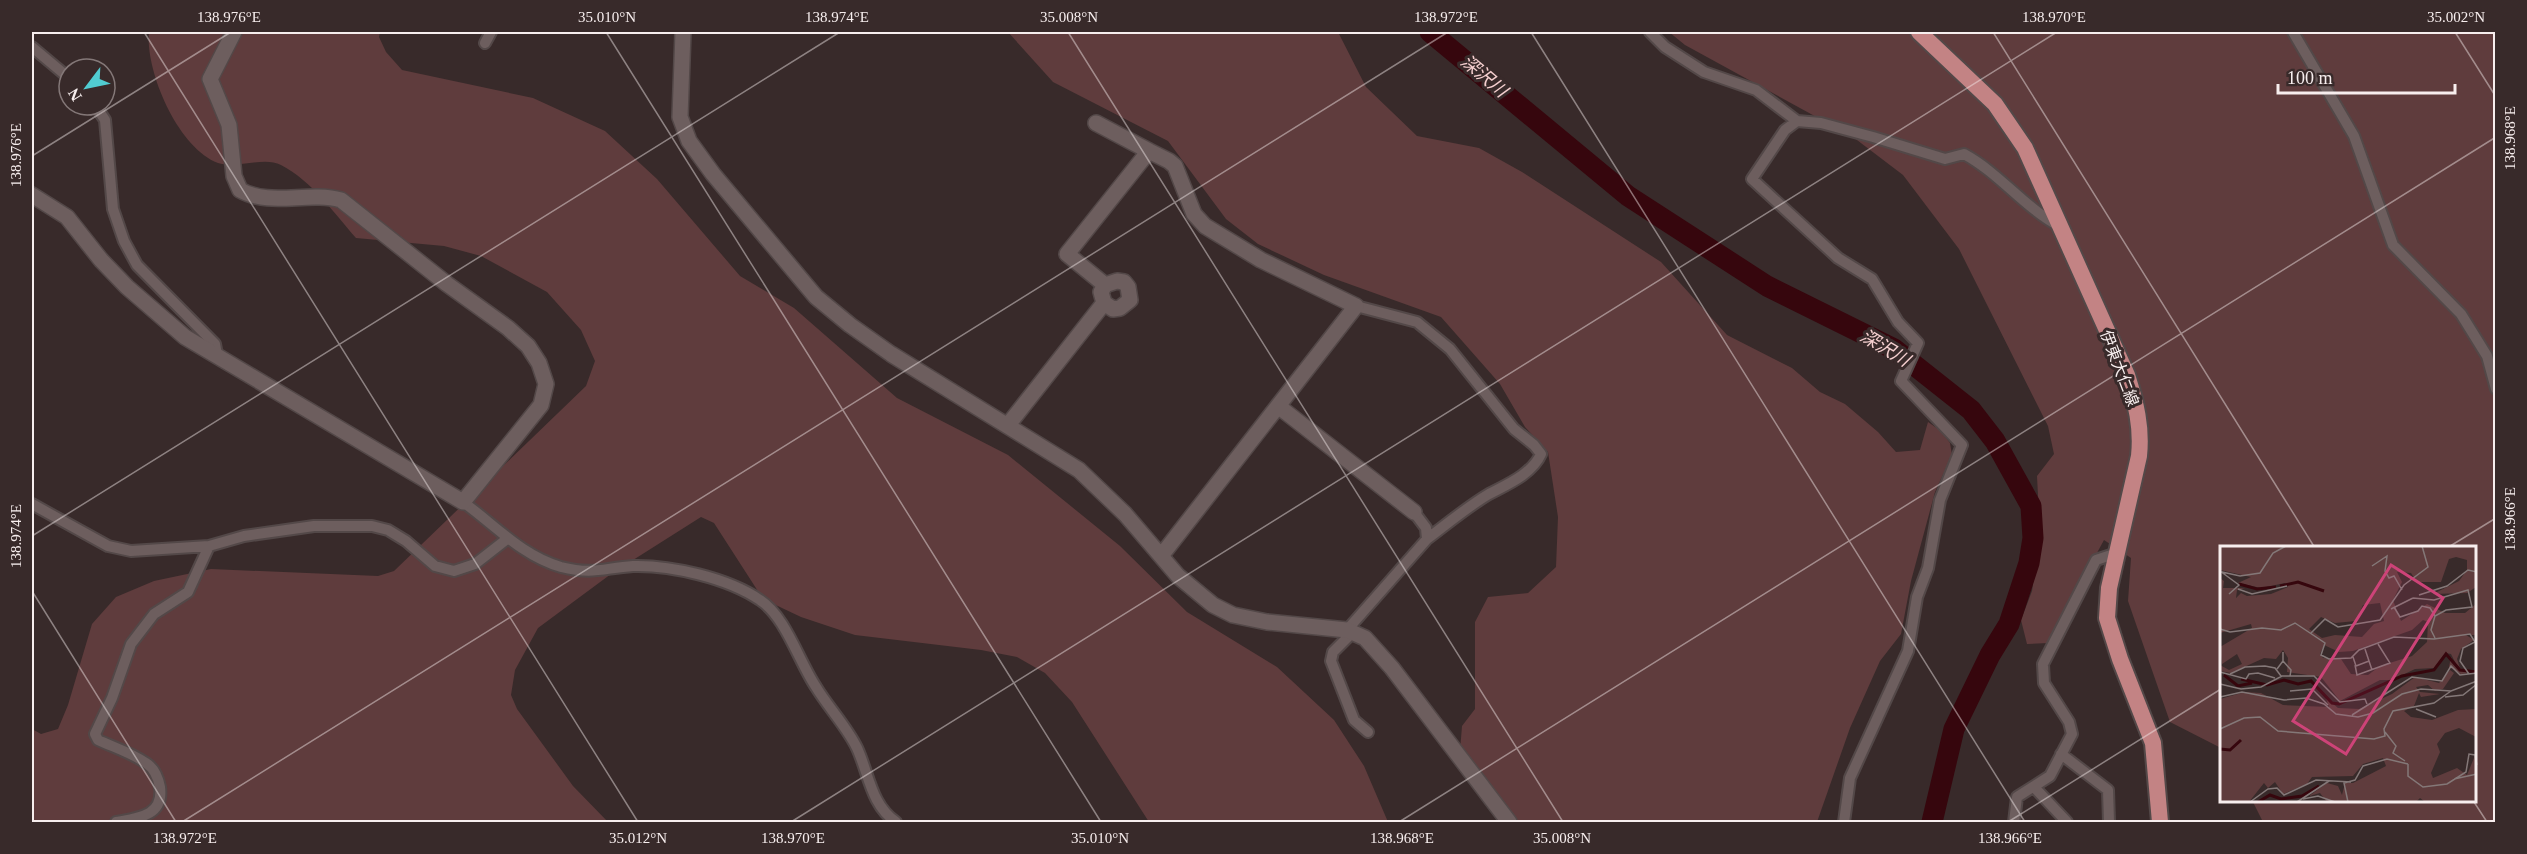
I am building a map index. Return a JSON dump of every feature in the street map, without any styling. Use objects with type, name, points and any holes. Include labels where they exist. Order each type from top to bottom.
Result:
[{"type":"main road","name":"伊東大仁線","points":[[1919,32],[1978,87],[2012,126],[2025,148],[2127,375],[2140,422],[2139,456],[2107,602],[2107,618],[2120,659],[2153,743],[2160,822]]},
{"type":"street","points":[[234,32],[210,79],[229,125],[234,176],[240,190],[267,198],[325,196],[340,200],[447,284],[508,327],[528,346],[539,363],[546,384],[542,405],[463,502]]},
{"type":"street","points":[[485,43],[491,32]]},
{"type":"street","points":[[683,32],[680,117],[683,129],[713,174],[816,297],[891,354],[1079,470],[1100,488],[1199,595],[1233,615],[1296,626],[1350,631],[1375,647],[1509,822]]},
{"type":"street","points":[[1650,32],[1665,47],[1704,72],[1756,90],[1797,121],[1852,131],[1945,159],[1964,154],[1979,162],[2040,215],[2061,227]]},
{"type":"street","points":[[2293,32],[2354,136],[2393,245],[2461,314],[2487,356],[2496,389]]},
{"type":"street","points":[[32,47],[57,68]]},
{"type":"street","points":[[103,117],[113,209],[124,241],[137,265],[214,344],[217,355]]},
{"type":"street","points":[[1797,121],[1785,130],[1752,179],[1838,258],[1872,279],[1898,322],[1918,343],[1900,378],[1926,410],[1962,445],[1940,500],[1928,568],[1917,597],[1908,651],[1855,764],[1850,778],[1844,822]]},
{"type":"street","points":[[1096,123],[1170,161],[1175,166],[1194,214],[1205,226],[1261,260],[1356,306],[1417,322],[1450,350],[1514,429],[1534,445],[1540,454],[1537,462],[1509,485],[1489,494],[1427,539],[1333,652],[1331,661],[1354,720],[1368,732]]},
{"type":"street","points":[[1105,285],[1067,254],[1149,151]]},
{"type":"street","points":[[32,195],[68,217],[101,260],[127,287],[186,337],[463,502],[507,539],[541,560],[559,566],[596,572],[632,566],[661,568],[714,579],[762,601],[792,641],[811,681],[856,745],[876,801],[885,815],[896,822]]},
{"type":"street","points":[[1117,280],[1124,282],[1130,294],[1130,300],[1120,308],[1113,309],[1104,303],[1101,292],[1105,285],[1117,280]]},
{"type":"street","points":[[1008,425],[1104,303]]},
{"type":"street","points":[[1161,556],[1356,306]]},
{"type":"street","points":[[1278,406],[1414,512],[1426,528],[1427,539]]},
{"type":"street","points":[[32,504],[108,546],[143,551],[209,546],[244,536],[314,526],[372,526],[388,530],[406,541],[435,566],[454,571],[475,564],[507,539]]},
{"type":"street","points":[[116,822],[144,816],[156,810],[161,802],[160,785],[155,772],[145,762],[98,740],[95,734],[112,698],[131,644],[154,614],[188,592],[209,546]]},
{"type":"street","points":[[2014,822],[2017,797],[2050,776],[2070,738],[2071,729],[2044,684],[2043,664],[2096,560],[2117,552]]},
{"type":"street","points":[[2061,754],[2108,790],[2109,822]]},
{"type":"street","points":[[2034,787],[2067,822]]},
{"type":"shaded area","points":[[149,32],[380,32],[379,37],[386,52],[402,70],[533,98],[605,131],[657,179],[740,276],[794,308],[897,398],[1008,455],[1120,546],[1187,612],[1277,667],[1334,720],[1364,766],[1388,822],[1149,822],[1072,702],[1045,673],[1017,657],[981,650],[855,635],[801,617],[763,599],[714,523],[701,517],[611,574],[538,628],[515,670],[511,695],[517,709],[573,786],[608,822],[32,822],[32,729],[41,734],[58,729],[68,705],[92,624],[116,597],[154,581],[211,569],[378,576],[394,571],[586,386],[595,361],[581,330],[547,292],[481,256],[444,246],[356,238],[313,189],[281,165],[267,162],[225,164],[203,155],[190,142],[167,107],[152,67]]},
{"type":"shaded area","points":[[1008,32],[1338,32],[1366,87],[1417,136],[1479,148],[1522,172],[1661,262],[1727,335],[1792,368],[1820,392],[1845,404],[1878,432],[1896,452],[1920,450],[1928,422],[1941,431],[1950,443],[1952,455],[1935,492],[1911,581],[1901,634],[1880,661],[1850,728],[1817,822],[1500,822],[1460,751],[1462,726],[1475,709],[1475,622],[1488,597],[1528,593],[1556,567],[1558,517],[1548,452],[1525,427],[1500,384],[1441,317],[1324,275],[1258,244],[1226,219],[1168,141],[1053,82]]},
{"type":"shaded area","points":[[1669,32],[2495,32],[2495,822],[2263,822],[2254,803],[2476,803],[2476,546],[2220,546],[2220,747],[2170,722],[2128,601],[2131,558],[2104,540],[2048,643],[2027,644],[2021,620],[2032,591],[2040,534],[2037,476],[2054,454],[2048,426],[1959,249],[1903,175],[1853,137],[1685,45]]},
{"type":"waterway","name":"深沢川","points":[[1430,32],[1628,196],[1767,286],[1894,349],[1971,410],[1995,441],[2031,506],[2033,538],[2029,563],[2009,624],[1990,655],[1954,729],[1932,822]]}]
